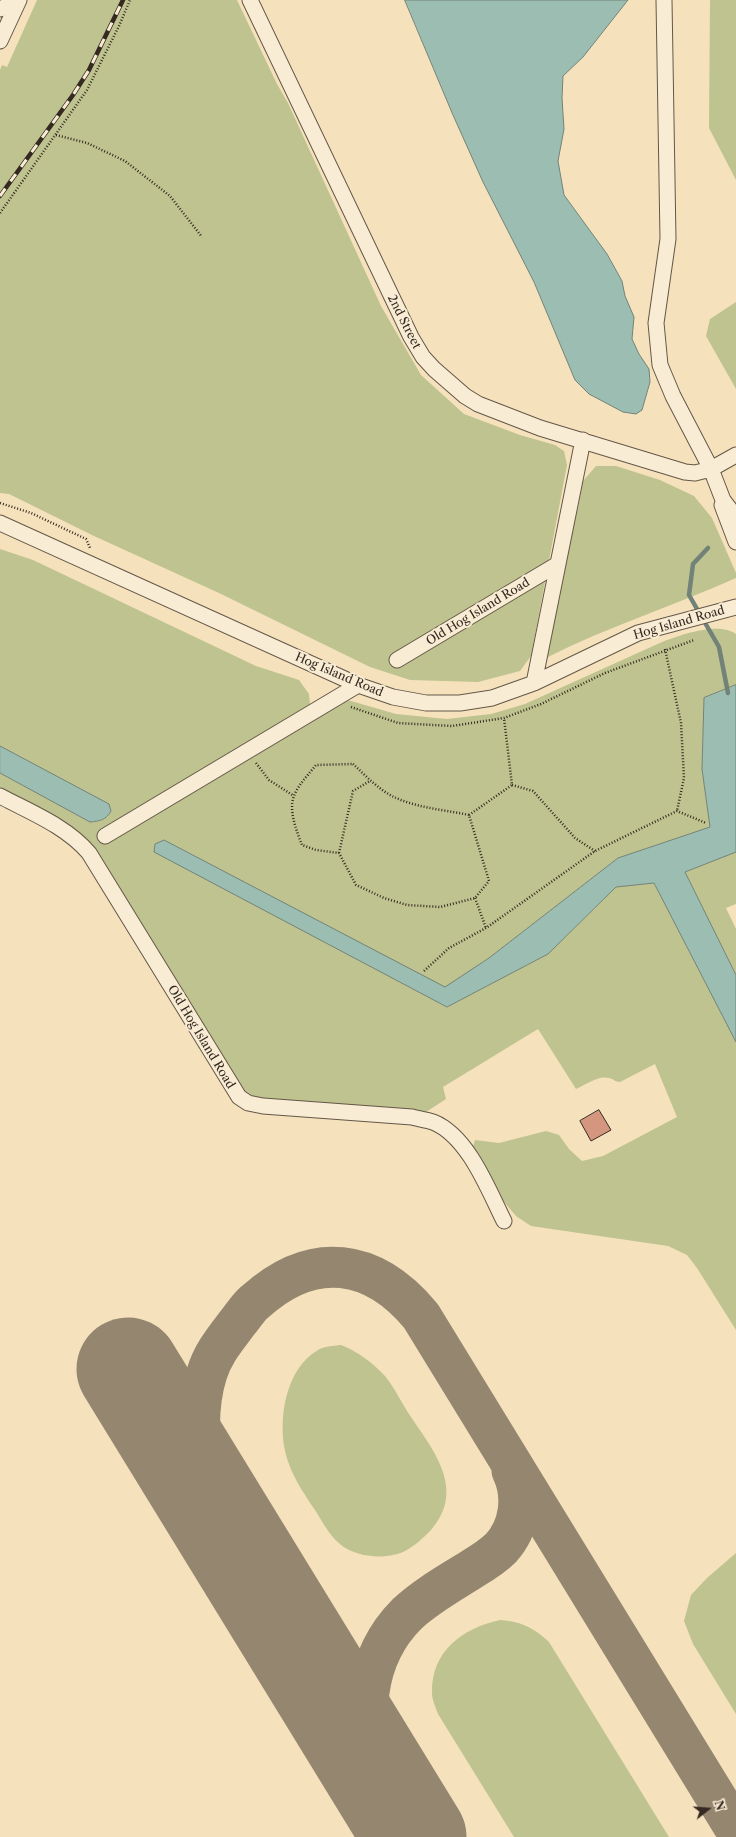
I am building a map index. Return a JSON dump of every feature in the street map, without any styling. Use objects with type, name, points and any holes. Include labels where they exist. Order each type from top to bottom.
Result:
[{"type":"street","points":[[0,9],[19,0],[0,41]]},
{"type":"street","name":"2nd Street","points":[[250,0],[410,337],[423,357],[454,387],[478,404],[540,428],[685,472],[695,474],[711,470],[736,456]]},
{"type":"street","points":[[664,0],[668,239],[656,323],[660,365],[673,396],[711,470],[723,500],[736,517]]},
{"type":"street","points":[[534,683],[583,440]]},
{"type":"street","points":[[723,500],[722,509],[736,542]]},
{"type":"street","name":"Hog Island Road","points":[[0,523],[358,685],[410,701],[443,704],[475,702],[492,698],[534,683],[638,633],[736,607]]},
{"type":"street","name":"Old Hog Island Road","points":[[397,660],[558,564]]},
{"type":"street","points":[[105,836],[358,685]]},
{"type":"street","name":"Old Hog Island Road","points":[[0,796],[69,834],[89,853],[238,1097],[248,1103],[263,1106],[412,1117],[434,1122],[450,1133],[466,1148],[504,1221]]},
{"type":"path","points":[[0,213],[87,90],[120,26],[130,0]]},
{"type":"path","points":[[56,135],[87,143],[125,161],[170,196],[202,237]]},
{"type":"path","points":[[0,503],[32,513],[86,540],[100,567]]},
{"type":"path","points":[[665,649],[682,723],[684,778],[677,811]]},
{"type":"path","points":[[504,718],[512,785]]},
{"type":"path","points":[[248,751],[269,780],[294,796]]},
{"type":"path","points":[[339,853],[316,850],[302,845],[298,834],[292,807],[294,796],[316,765],[353,764],[370,781],[396,798],[418,805],[469,815],[512,785]]},
{"type":"path","points":[[370,781],[353,791],[339,853],[356,885],[384,898],[408,905],[440,907],[475,898],[489,881],[469,815]]},
{"type":"path","points":[[512,785],[532,791],[575,838],[595,852]]},
{"type":"path","points":[[424,971],[449,948],[486,928],[595,852],[677,811],[706,823]]},
{"type":"path","points":[[475,898],[486,928]]},
{"type":"green space","points":[[37,0],[237,0],[277,84],[288,103],[381,306],[421,375],[464,414],[520,435],[555,445],[564,451],[567,465],[531,656],[520,671],[478,682],[410,680],[370,667],[219,593],[94,536],[9,494],[0,493],[0,70],[2,65],[7,67]]},
{"type":"green space","points":[[710,0],[736,0],[736,180],[709,128]]},
{"type":"green space","points":[[736,302],[736,389],[706,336],[710,319]]},
{"type":"green space","points":[[596,466],[616,466],[660,480],[694,496],[712,518],[736,573],[736,578],[616,626],[546,658],[558,582],[578,508],[583,481]]},
{"type":"green space","points":[[0,549],[33,560],[256,666],[299,680],[309,694],[310,704],[98,833],[104,843],[344,699],[396,714],[447,719],[491,714],[525,704],[662,642],[679,636],[699,630],[710,629],[729,630],[736,634],[736,685],[704,698],[702,769],[710,827],[618,858],[489,958],[445,988],[164,840],[155,844],[154,851],[447,1007],[548,954],[616,887],[654,883],[736,1042],[736,1330],[697,1268],[687,1255],[668,1246],[531,1226],[516,1216],[495,1191],[472,1150],[475,1140],[499,1143],[546,1131],[559,1135],[569,1149],[582,1161],[603,1156],[677,1117],[655,1064],[620,1082],[605,1077],[592,1081],[576,1089],[538,1029],[443,1087],[446,1099],[426,1112],[257,1098],[243,1092],[87,842],[0,795],[0,773],[90,822],[102,820],[111,811],[108,804],[0,746]]},
{"type":"green space","points":[[736,852],[736,904],[726,908],[736,929],[736,975],[685,872]]},
{"type":"green space","points":[[341,1345],[364,1358],[385,1376],[429,1443],[443,1471],[446,1486],[446,1500],[441,1515],[431,1530],[418,1542],[403,1552],[387,1556],[370,1556],[354,1552],[340,1544],[326,1528],[297,1482],[287,1459],[283,1438],[283,1424],[284,1409],[292,1381],[298,1369],[307,1358],[320,1349]]},
{"type":"green space","points":[[736,1553],[736,1714],[693,1644],[684,1621],[691,1595],[707,1578]]},
{"type":"green space","points":[[500,1620],[527,1626],[549,1642],[669,1837],[514,1837],[438,1714],[433,1701],[432,1693],[433,1678],[437,1665],[443,1654],[452,1644],[474,1629]]},
{"type":"water","points":[[405,0],[628,0],[583,57],[563,76],[562,98],[564,129],[558,161],[564,195],[607,254],[622,281],[625,296],[634,317],[632,339],[639,354],[649,369],[650,382],[642,410],[636,414],[623,412],[589,394],[575,380],[534,282],[483,182],[453,115]]},
{"type":"water","points":[[736,685],[736,852],[685,872],[736,975],[736,1042],[654,883],[616,887],[548,954],[447,1007],[154,852],[155,844],[164,840],[445,987],[489,958],[618,858],[710,827],[702,769],[704,698]]},
{"type":"water","points":[[0,746],[109,804],[111,811],[102,820],[90,822],[0,773]]},
{"type":"building","points":[[599,1110],[611,1130],[591,1141],[580,1121]]},
{"type":"waterway","points":[[708,548],[693,564],[689,595],[719,647],[728,693]]},
{"type":"taxiway","points":[[209,1501],[203,1469],[200,1437],[203,1389],[207,1373],[216,1352],[249,1308],[253,1303],[277,1285],[299,1274],[321,1268],[342,1268],[363,1272],[383,1282],[402,1297],[421,1316],[736,1830]]},
{"type":"taxiway","points":[[401,1813],[379,1770],[369,1744],[367,1731],[367,1711],[371,1681],[377,1660],[392,1631],[414,1607],[491,1557],[507,1540],[516,1521],[519,1501],[516,1481],[512,1471]]},
{"type":"runway","points":[[128,1369],[415,1837]]},
{"type":"railway","points":[[0,196],[73,95],[89,70],[123,0]]}]
